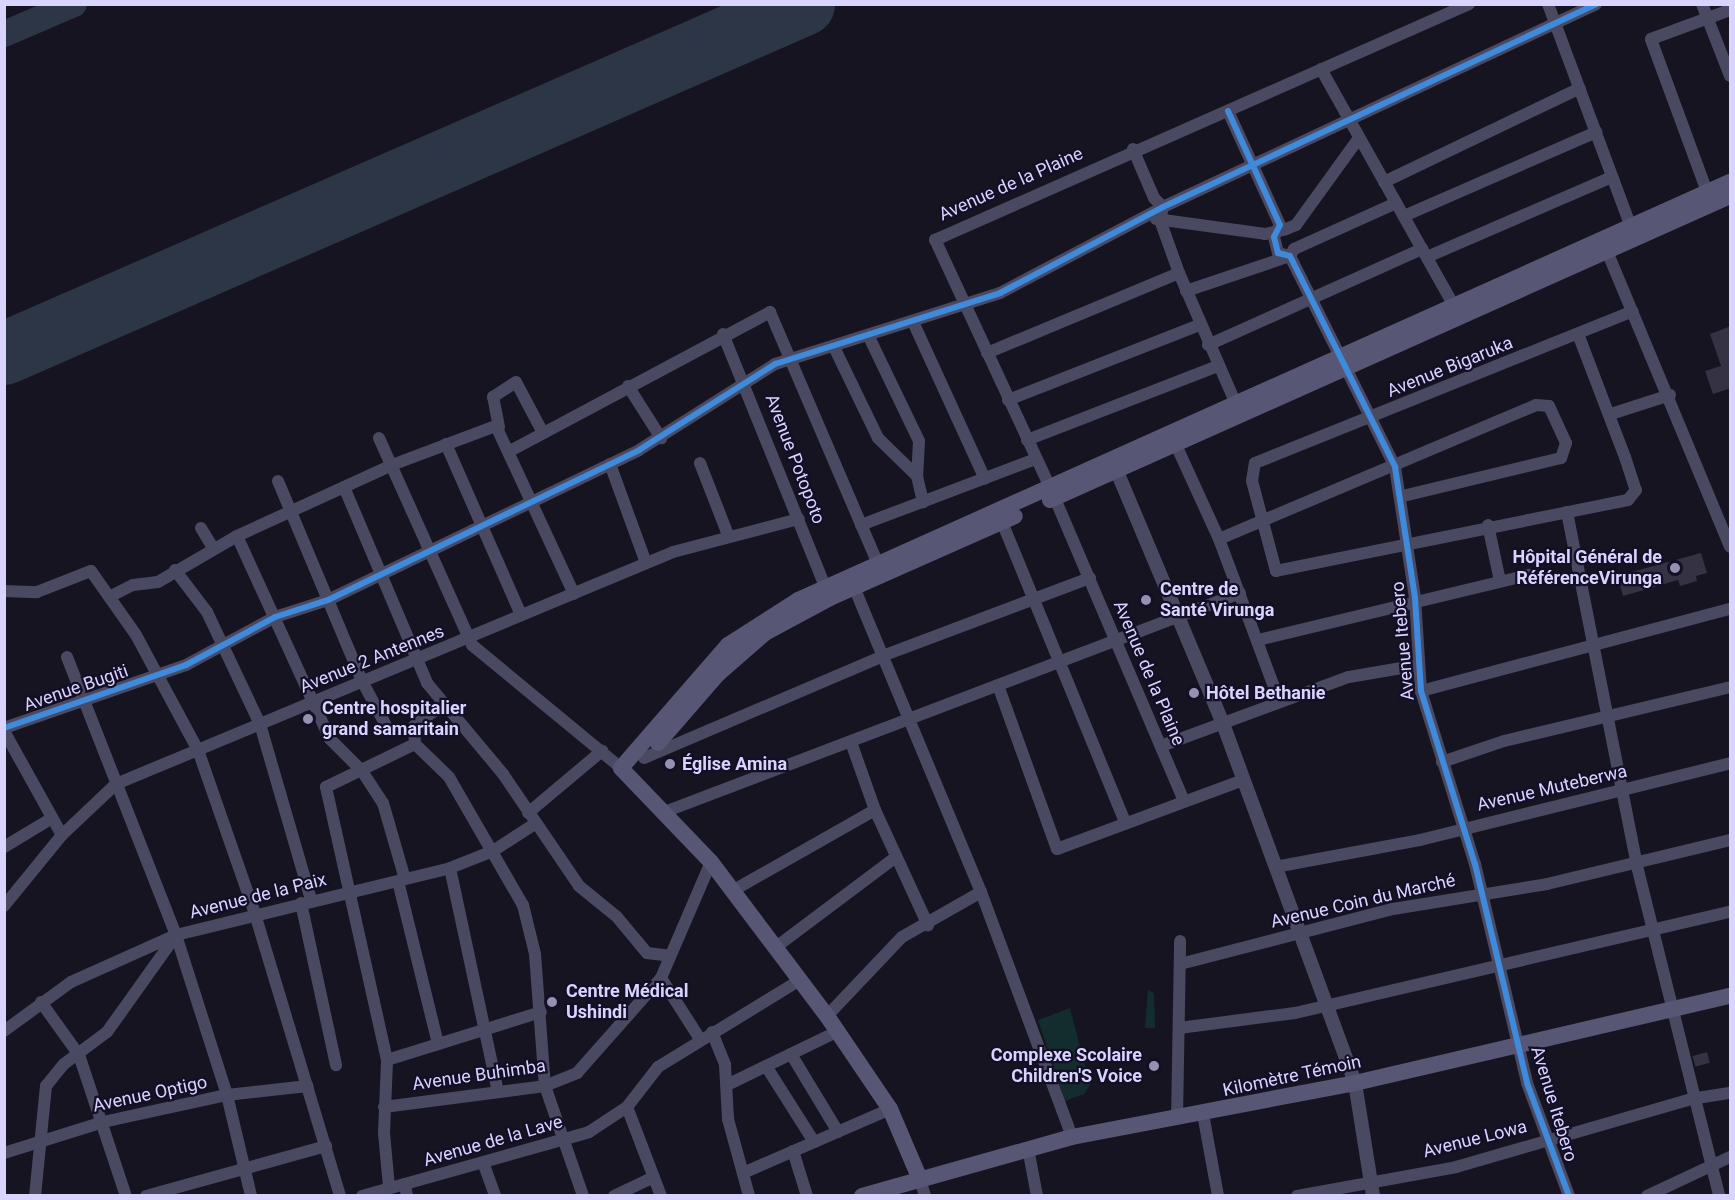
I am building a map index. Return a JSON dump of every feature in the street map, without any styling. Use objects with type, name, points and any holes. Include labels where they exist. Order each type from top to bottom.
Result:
[{"type":"main road","points":[[625,772],[733,650],[765,633],[827,592],[1115,466],[1237,407],[1342,360],[1710,199],[1731,182]]},
{"type":"main road","points":[[1710,199],[1731,196]]},
{"type":"main road","points":[[1115,466],[1176,445],[1237,407]]},
{"type":"main road","points":[[827,592],[854,587],[879,568],[1002,522],[1052,493]]},
{"type":"main road","points":[[625,772],[644,758],[733,650]]},
{"type":"main road","points":[[625,772],[667,811],[711,862],[838,1031],[891,1109],[919,1177]]},
{"type":"main road","name":"Kilomètre Témoin","points":[[862,1196],[919,1177],[1072,1137],[1177,1119],[1355,1083],[1520,1046],[1670,1008],[1731,996]]},
{"type":"street","name":"Avenue de la Plaine","points":[[1184,801],[1052,493],[935,245],[937,237],[1133,149],[1228,111],[1469,4]]},
{"type":"street","points":[[1548,4],[1633,233]]},
{"type":"street","name":"Avenue Bugiti","points":[[4,729],[158,676],[224,647],[275,617],[328,600],[430,547],[534,504],[662,438],[746,381],[788,359],[964,308],[1155,219],[1163,207],[1351,124],[1596,4]]},
{"type":"street","points":[[1702,4],[1731,76]]},
{"type":"street","points":[[1710,199],[1651,42],[1655,36],[1731,10]]},
{"type":"street","points":[[1322,69],[1456,310]]},
{"type":"street","points":[[1384,182],[1580,88]]},
{"type":"street","name":"Avenue Itebero","points":[[1228,111],[1282,230],[1274,243],[1278,254],[1292,253],[1310,299],[1395,467],[1403,496],[1415,598],[1421,691],[1442,762],[1465,827],[1546,1140],[1569,1196]]},
{"type":"street","points":[[1404,216],[1596,132]]},
{"type":"street","points":[[1155,219],[1265,234],[1296,225],[1359,138]]},
{"type":"street","points":[[1133,149],[1154,198],[1163,207]]},
{"type":"street","points":[[1208,345],[1310,299],[1612,177]]},
{"type":"street","points":[[1186,291],[1292,253],[1396,203]]},
{"type":"street","points":[[1155,219],[1199,325],[1237,407]]},
{"type":"street","points":[[1282,230],[1292,253]]},
{"type":"street","points":[[1604,244],[1725,517],[1731,547]]},
{"type":"street","points":[[987,353],[1179,273]]},
{"type":"street","name":"Avenue Bigaruka","points":[[1408,543],[1280,573],[1274,567],[1252,466],[1633,311]]},
{"type":"street","points":[[510,451],[723,334],[770,312],[788,359],[879,568]]},
{"type":"street","points":[[914,324],[985,479]]},
{"type":"street","points":[[1008,400],[1199,325]]},
{"type":"street","name":"Avenue Potopoto","points":[[723,334],[746,381],[827,592]]},
{"type":"street","points":[[1408,543],[1488,525],[1567,512],[1633,496],[1611,414],[1578,334]]},
{"type":"street","points":[[869,337],[919,441],[917,476],[923,502]]},
{"type":"street","points":[[834,347],[878,438],[917,476]]},
{"type":"street","points":[[1027,440],[1218,366]]},
{"type":"street","points":[[543,433],[516,382],[492,397],[498,427],[574,594]]},
{"type":"street","points":[[628,386],[662,438]]},
{"type":"street","points":[[1611,414],[1670,395]]},
{"type":"street","points":[[1219,538],[1395,467],[1541,403],[1549,406],[1566,443],[1566,452],[1551,462],[1403,496]]},
{"type":"street","points":[[113,595],[133,585],[158,582],[175,570],[237,536],[392,465],[498,427]]},
{"type":"street","points":[[379,438],[430,547],[468,638],[486,658],[625,772]]},
{"type":"street","points":[[446,444],[521,615]]},
{"type":"street","points":[[1176,445],[1219,538],[1279,700]]},
{"type":"street","points":[[861,525],[1036,459]]},
{"type":"street","points":[[700,463],[728,536]]},
{"type":"street","points":[[610,464],[646,563]]},
{"type":"street","points":[[1115,466],[1222,721],[1355,1083],[1373,1196]]},
{"type":"street","points":[[278,480],[362,681],[388,729]]},
{"type":"street","points":[[344,487],[417,660],[444,704],[503,774],[530,819],[579,886],[617,917],[644,950],[670,956]]},
{"type":"street","points":[[1567,512],[1636,862],[1653,927],[1691,1099],[1719,1196]]},
{"type":"street","name":"Avenue 2 Antennes","points":[[4,906],[62,835],[116,784],[646,563],[728,536],[800,519]]},
{"type":"street","points":[[1002,522],[1126,824]]},
{"type":"street","points":[[1488,525],[1500,581]]},
{"type":"street","points":[[201,528],[213,548]]},
{"type":"street","points":[[237,536],[275,617],[311,703],[338,750],[362,771],[383,803],[438,1044]]},
{"type":"street","points":[[4,591],[37,592],[86,570],[113,595],[158,676],[198,750],[255,914],[340,1196]]},
{"type":"street","points":[[175,570],[207,612],[260,724],[306,902],[336,1065]]},
{"type":"street","points":[[1258,640],[1415,598],[1529,575]]},
{"type":"street","points":[[644,758],[885,655],[1090,578]]},
{"type":"street","points":[[854,587],[885,655],[981,892],[1072,1137]]},
{"type":"street","points":[[667,811],[852,744],[1240,593]]},
{"type":"street","points":[[1421,691],[1593,643],[1731,609]]},
{"type":"street","points":[[67,657],[81,702],[176,935],[227,1095],[251,1196]]},
{"type":"street","points":[[1161,746],[1279,700],[1369,671],[1419,665]]},
{"type":"street","points":[[1442,762],[1606,716],[1731,687]]},
{"type":"street","points":[[999,688],[1057,849],[1244,780]]},
{"type":"street","points":[[444,704],[414,726],[416,744],[449,777],[523,904],[541,1012],[545,1086],[583,1196]]},
{"type":"street","points":[[4,729],[62,835]]},
{"type":"street","points":[[389,1186],[384,1107],[387,1060],[347,891],[326,787],[416,744]]},
{"type":"street","points":[[852,744],[875,810],[928,925]]},
{"type":"street","name":"Avenue de la Paix","points":[[4,1031],[41,1002],[106,965],[176,935],[347,891],[450,868],[493,851],[602,751]]},
{"type":"street","name":"Avenue Muteberwa","points":[[1275,867],[1465,827],[1731,763]]},
{"type":"street","points":[[734,890],[875,810]]},
{"type":"street","points":[[4,847],[52,818]]},
{"type":"street","name":"Avenue Coin du Marché","points":[[1180,964],[1481,893],[1547,884],[1731,840]]},
{"type":"street","points":[[776,947],[896,856]]},
{"type":"street","name":"Avenue Buhimba","points":[[384,1107],[545,1086],[590,1063],[661,978],[711,862]]},
{"type":"street","points":[[450,868],[498,1092]]},
{"type":"street","points":[[827,1016],[887,950],[981,892]]},
{"type":"street","points":[[1179,1028],[1260,1020],[1325,1002],[1499,962],[1731,912]]},
{"type":"street","points":[[35,1196],[38,1139],[46,1086],[107,1032],[176,935]]},
{"type":"street","points":[[1177,1119],[1180,941]]},
{"type":"street","points":[[661,978],[706,1035],[728,1085],[728,1119],[749,1196]]},
{"type":"street","points":[[661,1196],[627,1107],[648,1076],[706,1035],[800,980]]},
{"type":"street","points":[[41,1002],[79,1055],[126,1196]]},
{"type":"street","points":[[387,1060],[541,1012]]},
{"type":"street","points":[[728,1085],[838,1031]]},
{"type":"street","points":[[790,1054],[838,1132]]},
{"type":"street","points":[[766,1066],[814,1142]]},
{"type":"street","name":"Avenue Optigo","points":[[4,1153],[38,1139],[103,1122],[227,1095],[307,1086]]},
{"type":"street","name":"Avenue Lowa","points":[[1297,1196],[1370,1179],[1454,1167],[1691,1099],[1731,1093]]},
{"type":"street","name":"Avenue de la Lave","points":[[362,1196],[389,1186],[406,1190],[563,1142],[627,1107]]},
{"type":"street","points":[[742,1173],[891,1109]]},
{"type":"street","points":[[1203,1114],[1218,1196]]},
{"type":"street","points":[[146,1196],[326,1146]]},
{"type":"street","points":[[1028,1148],[1037,1196]]},
{"type":"street","points":[[793,1151],[807,1196]]},
{"type":"street","points":[[1647,1196],[1710,1163],[1731,1157]]},
{"type":"street","points":[[484,1165],[495,1196]]},
{"type":"street","points":[[614,1196],[654,1177]]},
{"type":"street","points":[[919,1177],[925,1196]]},
{"type":"green space","points":[[1148,990],[1154,993],[1155,1028],[1145,1028]]},
{"type":"green space","points":[[1070,1008],[1090,1085],[1084,1094],[1065,1101],[1038,1020]]},
{"type":"building","points":[[1731,326],[1731,388],[1713,394],[1705,371],[1721,366],[1710,334]]},
{"type":"building","name":"Hôpital Général de RéférenceVirunga","points":[[1701,553],[1707,573],[1696,576],[1697,581],[1680,586],[1678,580],[1623,596],[1617,576]]},
{"type":"building","points":[[1707,1052],[1710,1063],[1695,1067],[1693,1056]]},
{"type":"taxiway","points":[[4,34],[74,4]]},
{"type":"runway","points":[[4,353],[803,4]]},
{"type":"cycle path","points":[[4,728],[186,665],[275,617],[328,600],[639,450],[775,364],[1000,293],[1163,207],[1596,4]]},
{"type":"cycle path","points":[[1228,111],[1280,225],[1274,237],[1278,253],[1290,256],[1395,467],[1415,598],[1421,691],[1475,864],[1527,1083],[1569,1196]]},
{"type":"place","name":"Hôpital Général de RéférenceVirunga","points":[[1675,568]]},
{"type":"place","name":"Centre de Santé Virunga","points":[[1146,600]]},
{"type":"place","name":"Hôtel Bethanie","points":[[1194,693]]},
{"type":"place","name":"Centre hospitalier grand samaritain","points":[[308,719]]},
{"type":"place","name":"Église Amina","points":[[670,764]]},
{"type":"place","name":"Centre Médical Ushindi","points":[[552,1002]]},
{"type":"place","name":"Complexe Scolaire Children'S Voice","points":[[1154,1066]]}]
